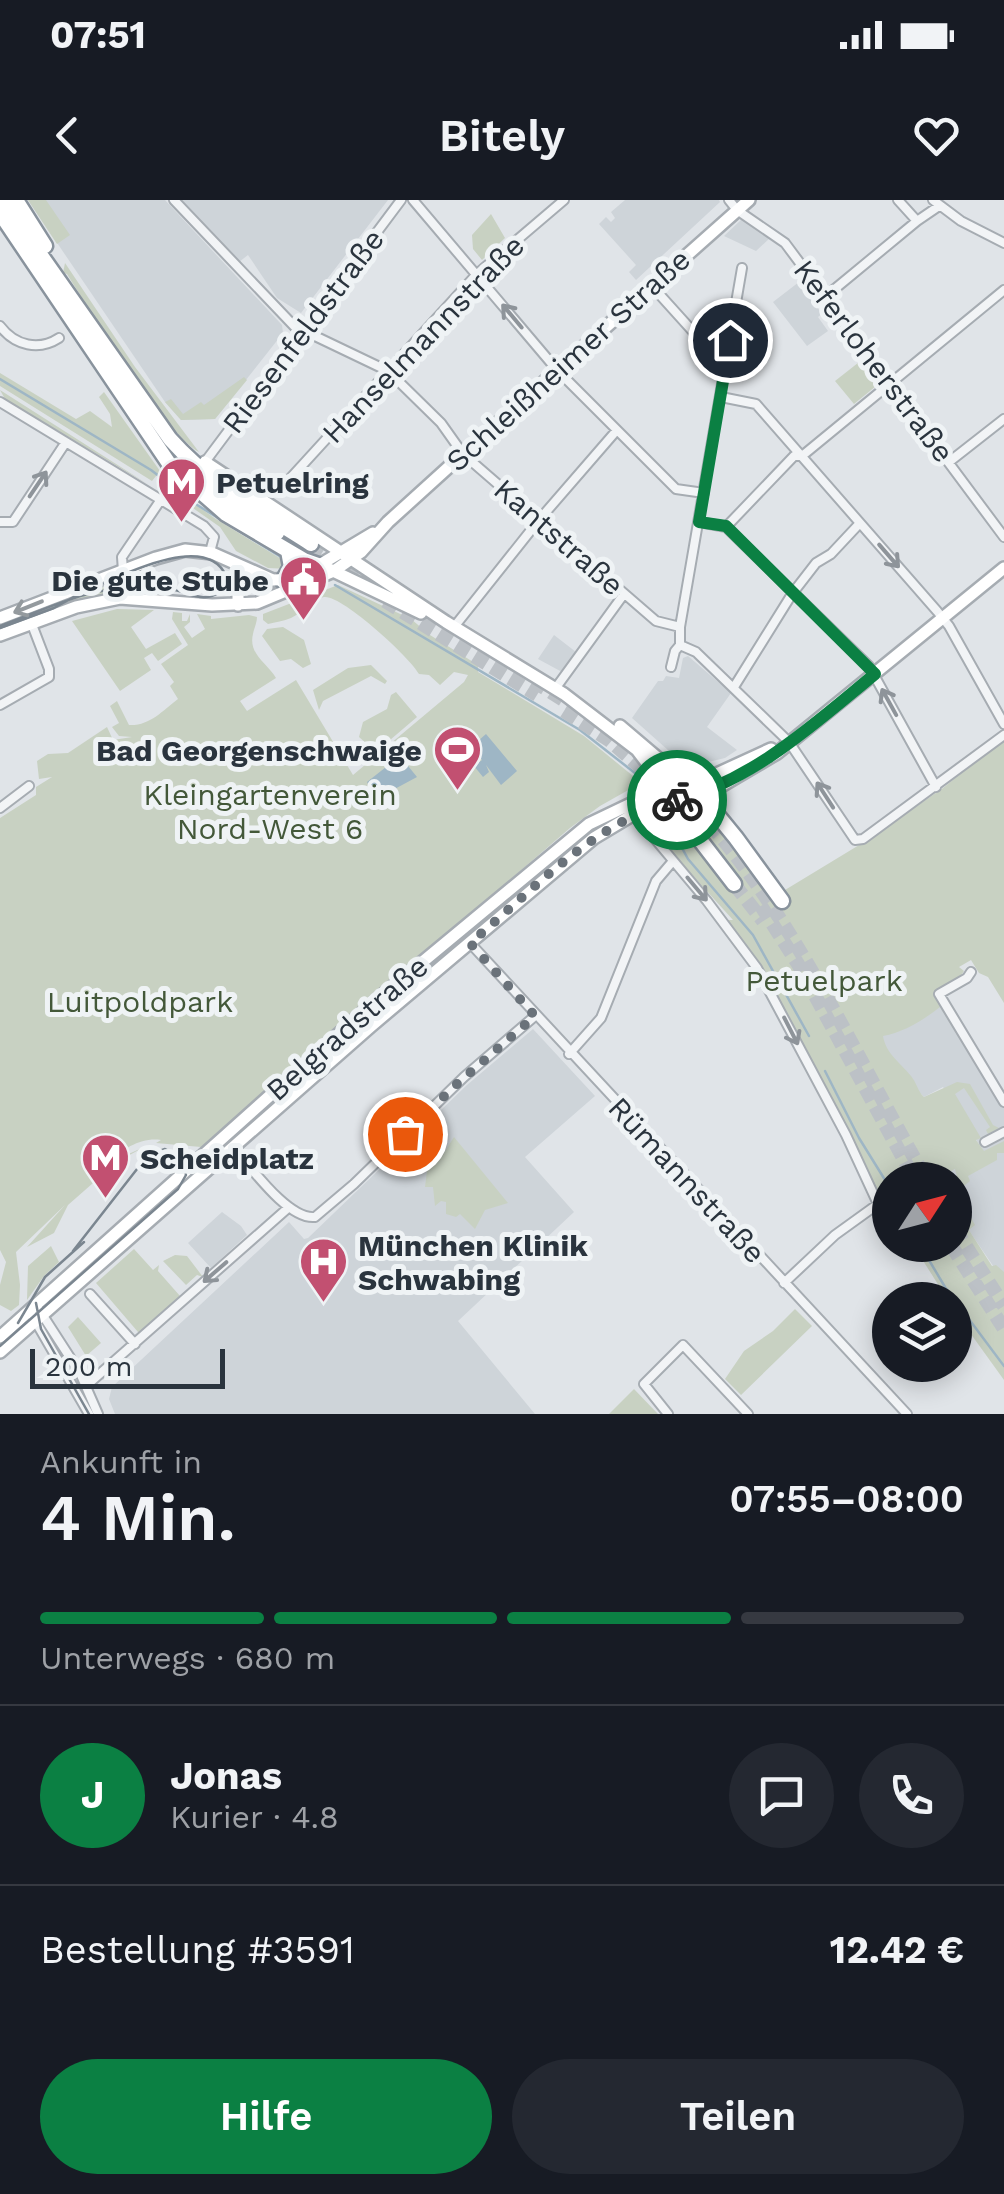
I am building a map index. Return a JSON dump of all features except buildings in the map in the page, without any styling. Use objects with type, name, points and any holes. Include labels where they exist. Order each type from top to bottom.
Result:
[{"type":"highway","points":[[2,200],[64,291],[80,307]]},
{"type":"highway","points":[[16,200],[145,415],[170,465],[212,504],[288,551],[327,569]]},
{"type":"highway","points":[[0,213],[44,280]]},
{"type":"highway","points":[[0,226],[145,415],[186,458],[309,548]]},
{"type":"highway","points":[[145,415],[204,462]]},
{"type":"highway","points":[[283,581],[291,567],[288,551]]},
{"type":"highway","points":[[694,789],[725,822],[782,901]]},
{"type":"highway","points":[[671,795],[734,884]]},
{"type":"main road","name":"Schleißheimer Straße","points":[[0,635],[95,602],[120,598],[243,604],[284,595],[347,557],[652,285],[733,205],[749,200]]},
{"type":"main road","points":[[204,462],[450,625],[630,733],[694,789]]},
{"type":"main road","points":[[0,618],[176,552],[210,552],[283,581]]},
{"type":"main road","points":[[238,565],[243,604]]},
{"type":"main road","name":"Belgradstraße","points":[[0,1352],[599,829],[671,795],[753,767],[1004,568]]},
{"type":"main road","name":"Schleißheimer Straße","points":[[283,581],[327,569]]},
{"type":"main road","points":[[327,569],[450,625]]},
{"type":"main road","points":[[243,604],[244,583],[253,572]]},
{"type":"main road","points":[[560,692],[637,750],[671,795]]},
{"type":"main road","name":"Belgradstraße","points":[[0,1338],[389,990],[584,829],[599,829],[671,795]]},
{"type":"main road","points":[[210,1150],[230,1149]]},
{"type":"street","points":[[174,200],[303,333]]},
{"type":"street","name":"Riesenfeldstraße","points":[[204,462],[402,200]]},
{"type":"street","points":[[413,200],[556,370],[676,489],[704,493]]},
{"type":"street","name":"Hanselmannstraße","points":[[286,482],[477,274],[564,200]]},
{"type":"street","points":[[898,200],[918,222]]},
{"type":"street","points":[[825,297],[936,203],[1004,244]]},
{"type":"street","name":"Keferloherstraße","points":[[733,205],[778,236],[1004,536]]},
{"type":"street","points":[[671,667],[680,646],[680,626],[742,268]]},
{"type":"street","points":[[652,285],[703,344],[728,349]]},
{"type":"street","points":[[726,526],[794,456],[802,456],[1004,290]]},
{"type":"street","points":[[0,342],[3,330],[38,347],[60,338]]},
{"type":"street","name":"Kantstraße","points":[[303,333],[388,372],[440,423],[462,454],[659,623],[680,626]]},
{"type":"street","points":[[720,397],[756,404],[943,618],[1004,724]]},
{"type":"street","points":[[0,402],[210,531],[214,537],[210,552]]},
{"type":"street","points":[[949,462],[1004,418]]},
{"type":"street","points":[[450,625],[617,430]]},
{"type":"street","points":[[4,523],[66,442]]},
{"type":"street","points":[[122,570],[122,558],[162,498]]},
{"type":"street","points":[[699,522],[726,526],[875,674],[936,786]]},
{"type":"street","points":[[734,687],[792,594],[816,563],[831,554],[860,523]]},
{"type":"street","points":[[560,692],[624,594]]},
{"type":"street","points":[[0,705],[49,677],[31,622]]},
{"type":"street","points":[[680,646],[696,652],[789,742],[855,840],[863,839],[1004,736]]},
{"type":"street","points":[[0,808],[30,786]]},
{"type":"street","points":[[634,814],[757,968],[846,1134],[878,1204],[835,1235],[784,1283]]},
{"type":"street","points":[[569,1054],[602,1018],[656,881],[673,860]]},
{"type":"street","name":"Rümannstraße","points":[[470,943],[907,1414]]},
{"type":"street","points":[[971,972],[939,994],[1004,1102]]},
{"type":"street","points":[[230,1149],[288,1208],[300,1216],[315,1216],[535,1016]]},
{"type":"street","points":[[984,1142],[1004,1132]]},
{"type":"street","points":[[86,1386],[288,1208]]},
{"type":"street","points":[[90,1294],[135,1344]]},
{"type":"street","points":[[31,1308],[86,1386],[98,1414]]},
{"type":"street","points":[[39,1318],[89,1414]]},
{"type":"street","points":[[668,1414],[644,1384],[682,1346],[748,1414]]},
{"type":"street","points":[[890,1414],[899,1406]]},
{"type":"shaded area","points":[[28,200],[165,200],[282,325],[283,333],[215,419],[181,420],[165,402]]},
{"type":"shaded area","points":[[182,200],[388,200],[301,313],[277,298],[248,255],[239,262]]},
{"type":"shaded area","points":[[625,200],[720,202],[636,280],[629,272],[636,265],[599,224],[606,217],[611,222],[615,218],[611,212]]},
{"type":"shaded area","points":[[743,218],[772,236],[756,251],[724,236]]},
{"type":"shaded area","points":[[799,282],[822,314],[818,317],[828,331],[807,346],[773,302]]},
{"type":"shaded area","points":[[554,635],[576,652],[562,672],[538,659]]},
{"type":"shaded area","points":[[688,656],[731,693],[707,727],[737,750],[725,758],[687,767],[632,718],[658,681],[666,676],[679,678],[683,658]]},
{"type":"shaded area","points":[[932,982],[1004,1105],[1004,1282],[972,1235],[969,1162],[985,1154],[943,1087],[924,1097],[869,1038]]},
{"type":"shaded area","points":[[533,1029],[595,1096],[525,1157],[574,1212],[458,1321],[535,1414],[115,1414],[109,1399],[112,1387],[289,1222],[304,1239],[308,1238],[467,1085]]},
{"type":"shaded area","points":[[222,1212],[247,1235],[211,1268],[188,1243]]},
{"type":"green space","points":[[28,200],[46,200],[70,235],[57,244]]},
{"type":"green space","points":[[491,214],[505,238],[482,260],[473,249],[472,235]]},
{"type":"green space","points":[[65,263],[135,367],[199,452],[169,423],[130,371],[63,273]]},
{"type":"green space","points":[[863,359],[881,382],[854,404],[835,381]]},
{"type":"green space","points":[[0,373],[76,419],[90,411],[112,427],[110,414],[99,397],[104,392],[160,471],[152,481],[0,386]]},
{"type":"green space","points":[[244,377],[247,380],[215,419],[181,420],[165,402],[171,399],[183,414],[201,402],[204,405]]},
{"type":"green space","points":[[0,390],[149,485],[5,399]]},
{"type":"green space","points":[[172,473],[284,553],[288,569],[268,568],[236,551],[220,527],[160,485],[160,480],[216,519],[283,560],[284,557],[178,488],[180,484]]},
{"type":"green space","points":[[104,581],[106,594],[133,594],[0,632],[0,622]]},
{"type":"green space","name":"Luitpoldpark","points":[[338,585],[411,619],[478,665],[478,672],[584,736],[639,784],[570,828],[201,1147],[154,1140],[121,1152],[111,1162],[144,1147],[117,1162],[68,1205],[54,1233],[27,1247],[65,1205],[16,1252],[19,1305],[11,1311],[0,1305],[6,1262],[0,1250],[0,818],[36,795],[36,787],[52,777],[39,779],[37,761],[48,754],[68,753],[107,727],[113,740],[132,737],[119,736],[112,727],[119,723],[110,706],[117,701],[129,725],[136,725],[150,720],[178,699],[170,686],[174,682],[161,664],[188,645],[172,619],[173,612],[182,613],[182,621],[187,621],[190,614],[190,622],[184,627],[192,638],[205,629],[197,614],[211,619],[257,617],[253,647],[276,678],[240,701],[247,711],[296,680],[353,775],[468,675],[454,672],[440,685],[429,675],[419,674],[375,628],[333,599],[320,598],[285,620],[268,624],[263,620],[263,614]]},
{"type":"green space","points":[[117,609],[154,610],[131,627],[146,649],[175,633],[182,644],[158,661],[152,653],[144,658],[151,670],[120,691],[72,621]]},
{"type":"green space","points":[[283,627],[304,640],[311,664],[303,668],[291,659],[280,661],[262,636],[267,629]]},
{"type":"green space","points":[[371,665],[387,681],[385,684],[371,676],[323,701],[319,710],[313,690],[348,668]]},
{"type":"green space","points":[[396,692],[417,717],[376,752],[359,737],[363,722],[387,709],[391,695]]},
{"type":"green space","name":"Petuelpark","points":[[1004,738],[1004,1003],[988,977],[979,973],[971,960],[959,967],[964,971],[962,974],[938,991],[962,1037],[959,1038],[940,1007],[913,1025],[883,1036],[890,1053],[924,1097],[957,1082],[970,1084],[993,1125],[999,1128],[988,1134],[986,1130],[990,1127],[964,1088],[955,1094],[981,1138],[976,1140],[984,1151],[1004,1141],[1004,1153],[997,1153],[997,1160],[972,1174],[972,1162],[872,1162],[872,1183],[789,1020],[726,920],[733,920],[647,825],[718,804],[785,890],[943,788]]},
{"type":"green space","points":[[465,942],[298,1085],[293,1080],[441,951]]},
{"type":"green space","points":[[454,1137],[508,1203],[485,1210],[475,1229],[460,1214],[446,1214],[446,1202],[435,1206],[433,1187],[425,1187],[427,1171]]},
{"type":"green space","points":[[972,1235],[992,1266],[1004,1272],[1004,1380],[972,1336],[972,1282],[937,1282],[924,1262],[972,1262]]},
{"type":"green space","points":[[51,1246],[59,1262],[27,1300],[28,1266]]},
{"type":"green space","points":[[134,1249],[153,1270],[159,1265],[158,1271],[180,1296],[142,1332],[96,1283]]},
{"type":"green space","points":[[175,1255],[187,1256],[203,1277],[197,1275],[186,1285],[163,1261]]},
{"type":"green space","points":[[795,1309],[812,1326],[741,1395],[725,1379],[744,1351]]},
{"type":"green space","points":[[78,1317],[101,1343],[86,1356],[68,1327]]},
{"type":"green space","points":[[634,1389],[658,1414],[609,1414]]},
{"type":"water","points":[[486,734],[517,771],[501,785],[486,765],[489,772],[483,777],[474,766],[482,760],[471,747]]},
{"type":"water","points":[[400,756],[417,777],[376,799],[367,782]]},
{"type":"waterway","points":[[0,379],[151,470],[194,503],[281,557]]},
{"type":"waterway","points":[[335,585],[580,730],[640,777]]},
{"type":"waterway","points":[[680,830],[688,859],[753,935],[809,1036]]},
{"type":"waterway","points":[[825,1071],[874,1162]]},
{"type":"waterway","points":[[930,1262],[1004,1366]]},
{"type":"tunnel","points":[[311,544],[400,599]]},
{"type":"tunnel","points":[[385,601],[537,695]]},
{"type":"tunnel","points":[[533,681],[578,709]]},
{"type":"tunnel","points":[[564,711],[609,740],[654,779]]},
{"type":"tunnel","points":[[651,764],[696,808],[772,907],[806,960],[917,1162]]},
{"type":"tunnel","points":[[734,884],[763,921]]},
{"type":"tunnel","points":[[761,906],[798,964],[905,1162]]},
{"type":"tunnel","points":[[972,1256],[1004,1306]]},
{"type":"tunnel","points":[[962,1262],[1004,1329]]},
{"type":"tram line","points":[[0,626],[54,605],[71,599],[106,590],[163,588],[208,597],[221,591],[226,576],[215,563],[200,557],[158,562],[81,593],[71,599],[54,608],[0,628]]},
{"type":"tram line","points":[[0,1346],[178,1189],[186,1175],[181,1158],[165,1149],[148,1155],[73,1251]]},
{"type":"tram line","points":[[18,1323],[45,1277],[84,1242]]},
{"type":"tram line","points":[[36,1303],[41,1329],[89,1414]]},
{"type":"way so far","points":[[405,1134],[535,1016],[470,943],[604,830],[643,810],[677,800]]},
{"type":"place","name":"Petuelring","points":[[181,524]]},
{"type":"place","name":"Die gute Stube","points":[[304,622]]},
{"type":"place","name":"Bad Georgenschwaige","points":[[457,792]]},
{"type":"place","name":"Scheidplatz","points":[[105,1200]]},
{"type":"place","name":"München Klinik Schwabing","points":[[323,1304]]},
{"type":"route","points":[[677,800],[720,786],[776,753],[875,674],[726,526],[699,522],[730,340]]},
{"type":"park label","name":"Kleingartenverein Nord-West 6","points":[[270,811]]}]
